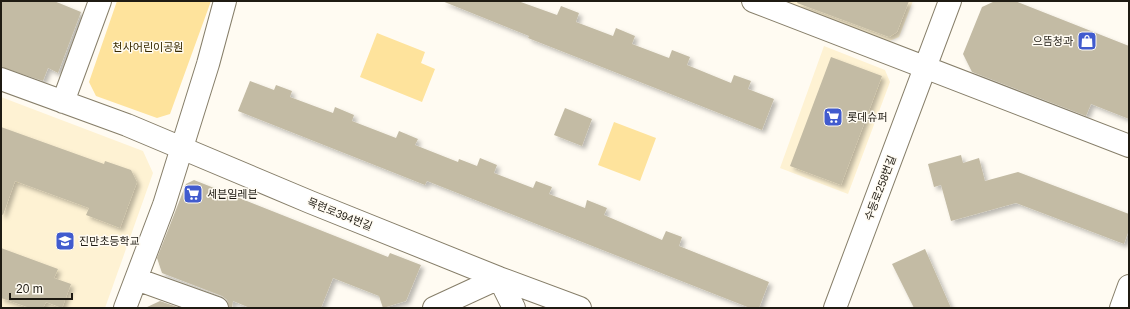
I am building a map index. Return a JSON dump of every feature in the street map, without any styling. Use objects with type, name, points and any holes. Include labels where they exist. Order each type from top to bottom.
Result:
[{"type":"street","points":[[63,102],[100,1]]},
{"type":"street","points":[[125,308],[164,205],[208,64],[225,1]]},
{"type":"street","points":[[753,1],[1129,146]]},
{"type":"street","name":"수등로258번길","points":[[835,308],[950,1]]},
{"type":"street","name":"목련로394번길","points":[[1,79],[127,125],[499,278],[580,308]]},
{"type":"street","points":[[434,308],[499,278],[514,308]]},
{"type":"street","points":[[136,279],[217,308]]},
{"type":"street","points":[[1121,308],[1129,286]]},
{"type":"shaded area","points":[[778,1],[913,1],[899,37],[887,42]]},
{"type":"shaded area","points":[[824,46],[885,70],[890,82],[848,194],[780,168]]},
{"type":"shaded area","name":"진만초등학교","points":[[1,97],[143,151],[153,173],[105,308],[1,308]]},
{"type":"green space","name":"천사어린이공원","points":[[117,1],[211,1],[170,114],[157,118],[96,96],[89,82]]},
{"type":"green space","points":[[377,33],[425,52],[421,63],[435,69],[422,102],[360,77]]},
{"type":"green space","points":[[614,122],[656,138],[640,181],[598,165]]},
{"type":"building","points":[[1,1],[54,1],[81,12],[58,73],[48,68],[43,81],[1,67]]},
{"type":"building","points":[[442,1],[518,1],[557,15],[561,6],[579,13],[576,22],[613,36],[616,28],[635,36],[632,44],[669,58],[672,50],[690,57],[687,65],[731,83],[734,75],[751,81],[748,89],[774,99],[762,130],[528,38],[529,36]]},
{"type":"building","points":[[798,1],[909,1],[897,32],[889,37],[797,3]]},
{"type":"building","points":[[995,1],[1015,1],[1129,46],[1129,119],[1091,104],[1086,116],[972,72],[963,54],[982,7]]},
{"type":"building","points":[[831,57],[882,76],[841,185],[790,166]]},
{"type":"building","points":[[250,81],[274,90],[276,85],[292,91],[290,97],[333,113],[335,107],[354,115],[352,121],[396,138],[399,131],[418,139],[415,145],[458,162],[459,159],[477,166],[480,158],[497,165],[494,173],[533,188],[536,181],[552,187],[549,194],[585,208],[587,200],[607,208],[604,215],[662,240],[666,231],[682,237],[679,246],[769,282],[759,308],[750,308],[427,181],[425,185],[238,111]]},
{"type":"building","points":[[565,108],[592,119],[582,146],[554,135]]},
{"type":"building","points":[[1,127],[104,164],[105,161],[131,170],[137,182],[120,228],[86,215],[89,208],[15,181],[3,215],[1,214]]},
{"type":"building","points":[[961,155],[963,163],[979,158],[985,181],[1018,172],[1129,214],[1129,230],[1124,244],[1016,203],[951,221],[941,185],[934,187],[928,164]]},
{"type":"building","points":[[194,180],[388,257],[390,253],[421,265],[406,301],[383,308],[379,296],[333,278],[321,308],[250,308],[233,301],[232,308],[229,308],[227,300],[222,296],[162,273],[157,258],[186,184]]},
{"type":"building","points":[[1,248],[58,269],[54,278],[71,284],[62,308],[46,302],[43,308],[30,308],[1,298]]},
{"type":"building","points":[[925,249],[951,308],[914,308],[892,264]]},
{"type":"building","points":[[160,301],[180,308],[145,308]]},
{"type":"place","name":"으뜸청과","points":[[1087,41]]},
{"type":"place","name":"롯데슈퍼","points":[[833,117]]},
{"type":"place","name":"세븐일레븐","points":[[193,194]]},
{"type":"place","name":"진만초등학교","points":[[65,241]]}]
